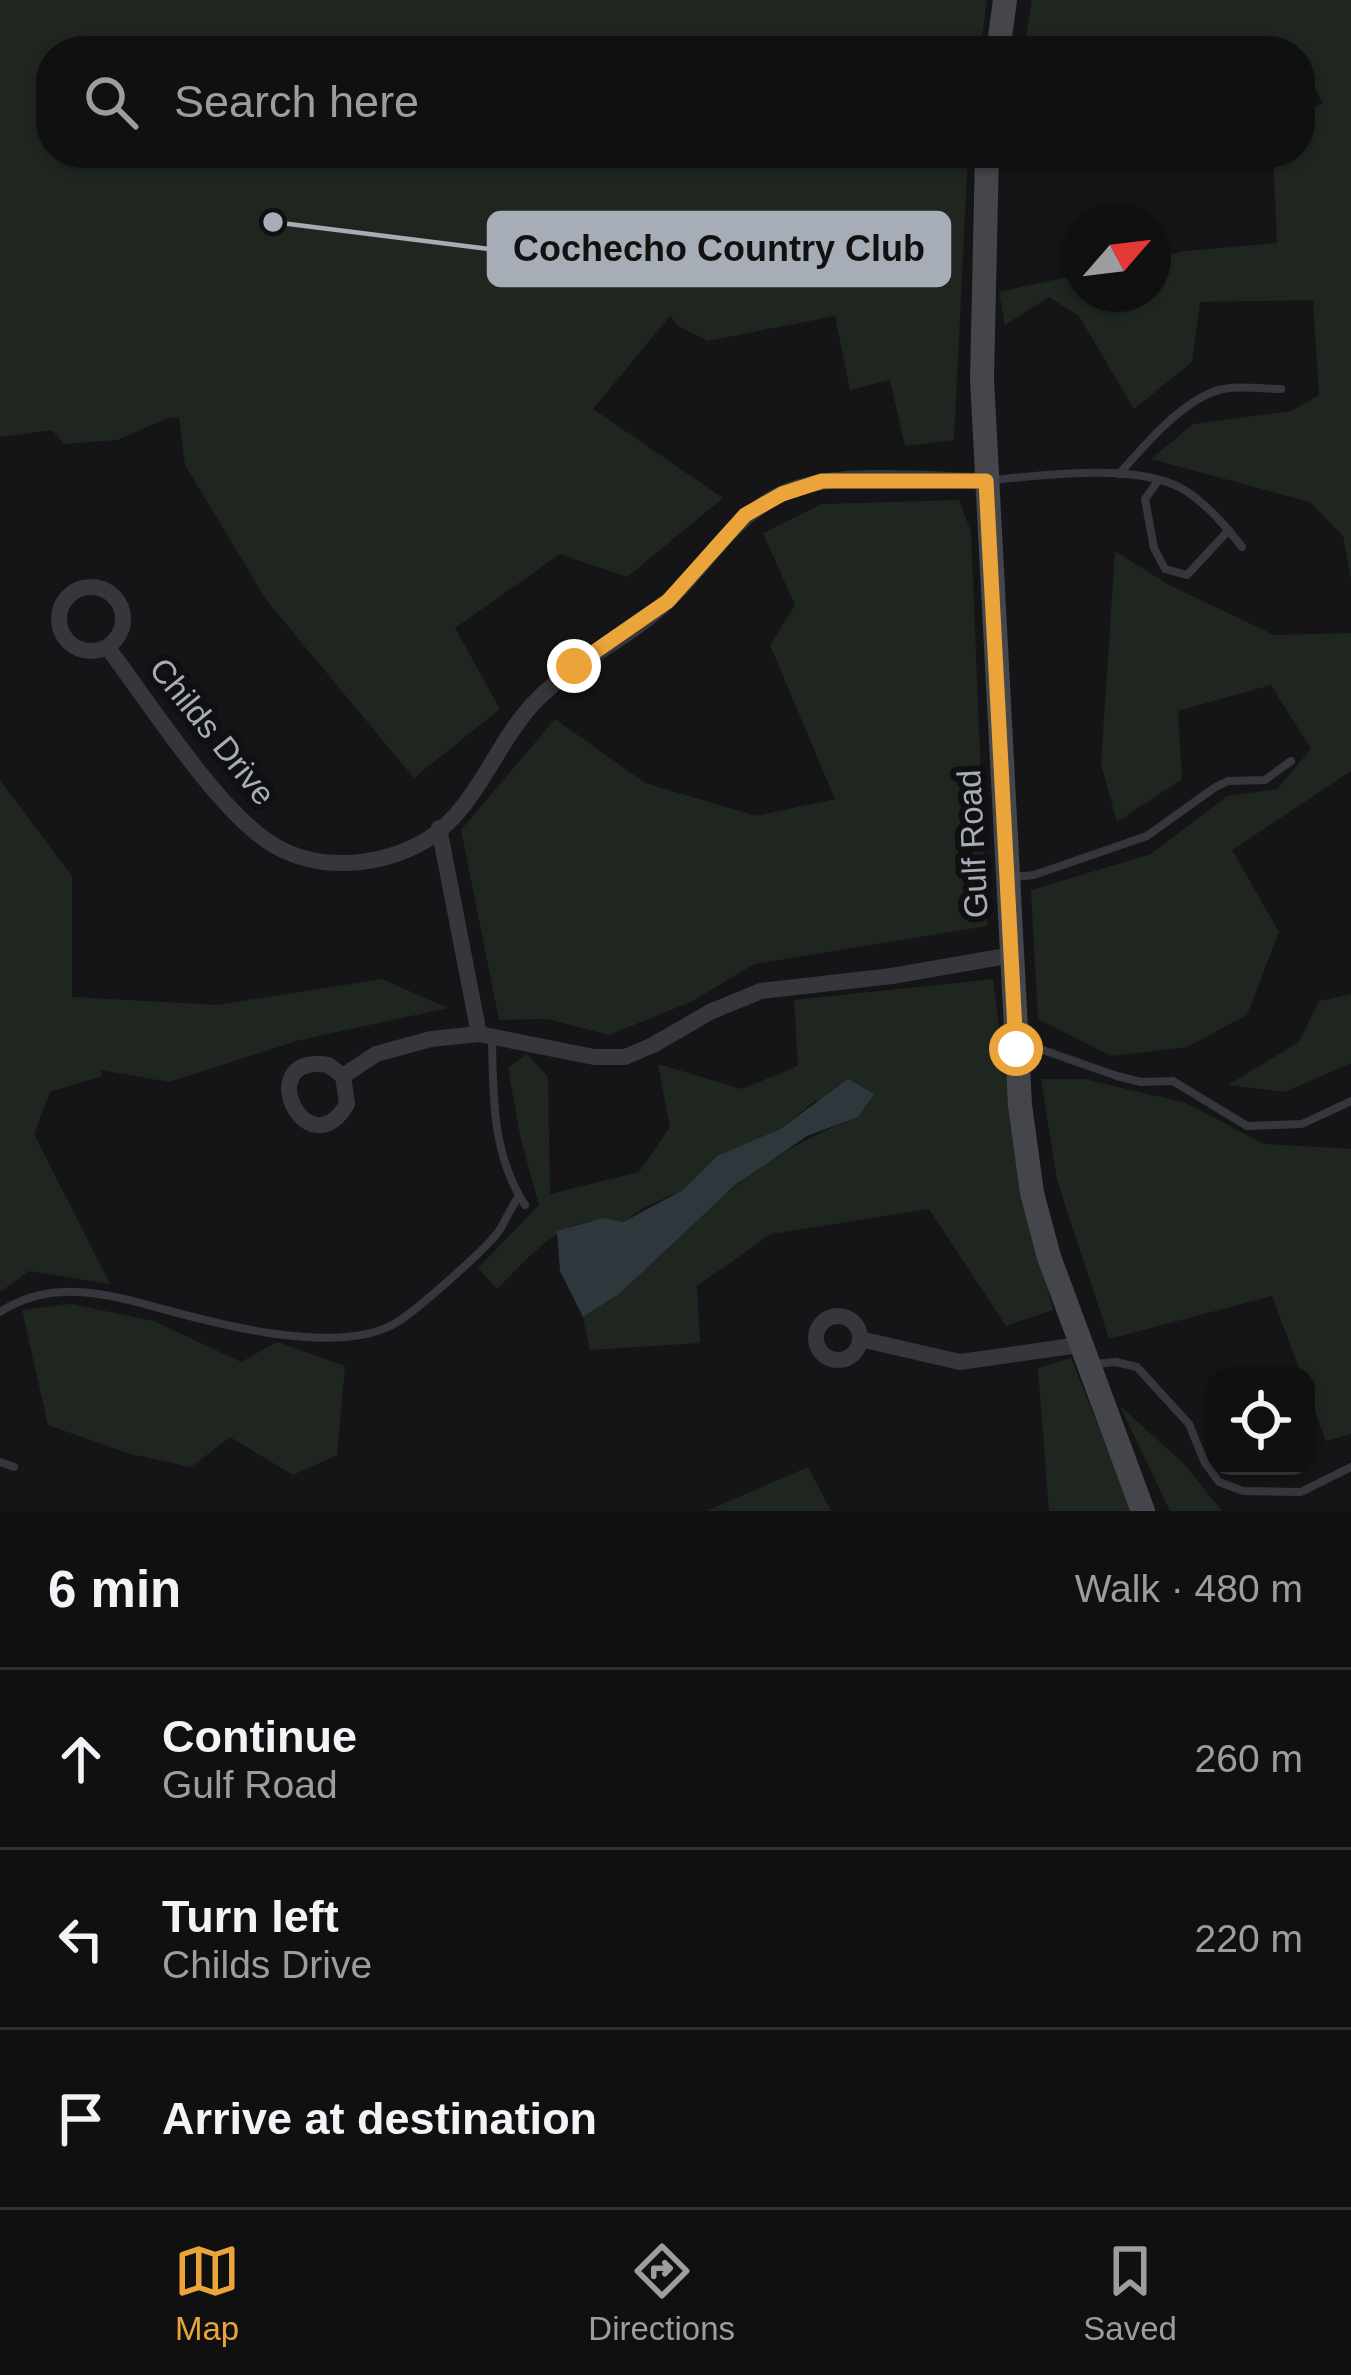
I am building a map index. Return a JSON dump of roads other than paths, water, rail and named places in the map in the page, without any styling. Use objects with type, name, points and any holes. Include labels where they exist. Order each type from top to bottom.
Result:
[{"type":"street","points":[[1000,36],[1005,0]]},
{"type":"street","name":"Gulf Road","points":[[993,168],[981,296],[986,481],[1016,1041],[1032,1193],[1083,1355],[1143,1511]]},
{"type":"street","name":"Childs Drive","points":[[107,647],[237,816],[277,848],[325,863],[369,862],[425,840],[439,828],[482,779],[529,708],[574,666],[668,601],[745,515],[782,494],[822,481],[986,481]]},
{"type":"street","points":[[439,828],[485,1035]]},
{"type":"street","points":[[343,1076],[376,1054],[431,1039],[485,1035],[594,1057],[625,1057],[710,1012],[761,992],[1012,955]]},
{"type":"street","points":[[860,1340],[960,1362],[1083,1355]]},
{"type":"lane","points":[[1118,476],[1151,439],[1212,392],[1280,389]]},
{"type":"lane","points":[[986,481],[1079,470],[1158,481],[1186,490],[1242,547]]},
{"type":"lane","points":[[1130,477],[1144,499],[1154,548],[1165,569],[1187,575],[1229,530]]},
{"type":"lane","points":[[1144,499],[1158,481]]},
{"type":"lane","points":[[1006,877],[1034,875],[1147,836],[1214,788],[1228,781],[1265,780],[1291,761]]},
{"type":"lane","points":[[0,1312],[41,1293],[83,1289],[217,1324],[295,1335],[362,1336],[411,1315],[501,1228],[522,1200],[512,1186],[495,1123],[485,1035]]},
{"type":"lane","points":[[1016,1041],[1117,1076],[1141,1082],[1173,1081],[1247,1126],[1302,1124],[1351,1101]]},
{"type":"lane","points":[[1083,1355],[1137,1367],[1189,1424],[1205,1463],[1220,1482],[1243,1491],[1301,1492],[1351,1467]]},
{"type":"lane","points":[[0,1462],[14,1467]]},
{"type":"place","name":"Cochecho Country Club","points":[[273,222]]}]
